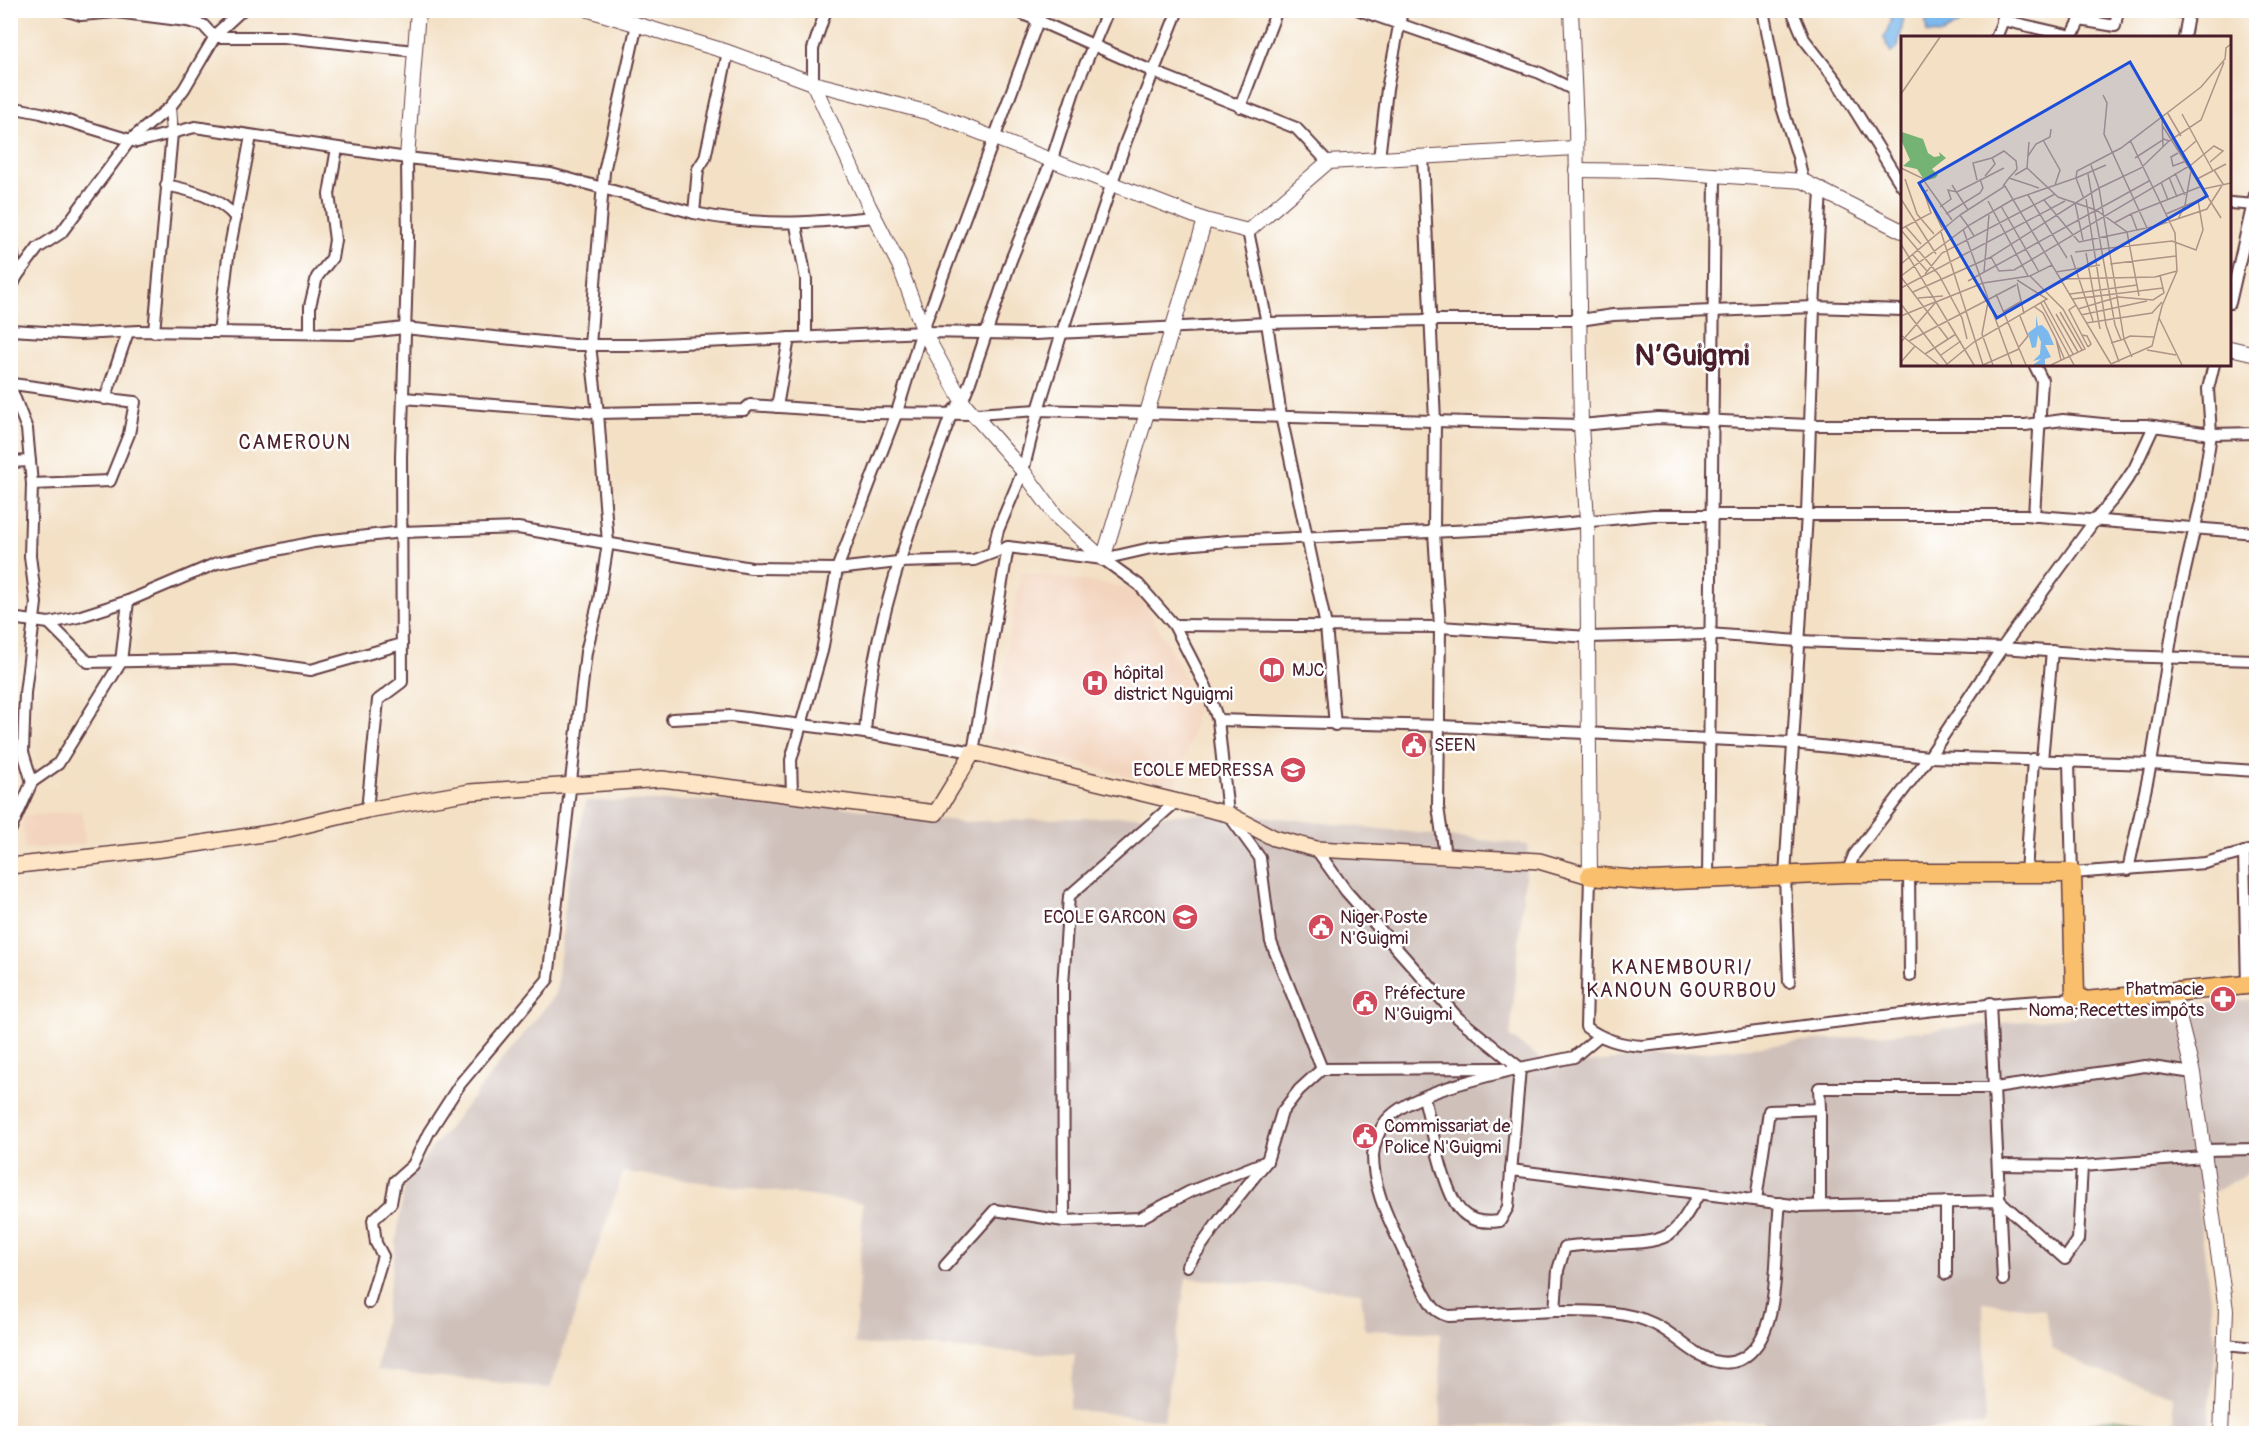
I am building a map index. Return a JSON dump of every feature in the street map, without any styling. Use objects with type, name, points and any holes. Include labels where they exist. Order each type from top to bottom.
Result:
[{"type":"highway","points":[[1590,876],[1650,881],[1847,873],[2072,873],[2074,994],[2079,999],[2085,1002],[2252,985]]},
{"type":"main road","points":[[10,866],[162,849],[276,832],[367,810],[470,792],[571,787],[662,779],[936,813],[973,752],[1228,814],[1274,838],[1316,849],[1539,861],[1590,876]]},
{"type":"street","points":[[65,10],[81,15],[116,12],[187,21],[203,25],[214,37],[284,37],[415,51]]},
{"type":"street","points":[[10,290],[17,276],[38,248],[61,233],[130,140],[170,107],[184,89],[214,37],[242,10]]},
{"type":"street","points":[[367,810],[378,700],[402,682],[402,398],[408,241],[407,158],[418,10]]},
{"type":"street","points":[[589,10],[728,52],[813,83],[930,112],[1205,220],[1248,231]]},
{"type":"street","points":[[826,10],[813,49],[813,83],[899,266],[924,332],[962,401],[976,414],[1023,471],[1056,516],[1103,559],[1138,585],[1174,625],[1206,687],[1218,720],[1228,814],[1260,858],[1271,942],[1322,1069]]},
{"type":"street","points":[[1014,10],[1154,72],[1296,128],[1328,162]]},
{"type":"street","points":[[792,795],[791,760],[822,651],[837,569],[897,412],[919,340],[924,332],[1042,10]]},
{"type":"street","points":[[865,733],[867,692],[884,606],[898,562],[952,412],[962,401],[1011,261],[1052,159],[1074,91],[1108,10]]},
{"type":"street","points":[[993,551],[998,530],[1023,471],[1038,410],[1062,332],[1126,141],[1178,10]]},
{"type":"street","points":[[1240,107],[1277,10]]},
{"type":"street","points":[[1359,10],[1398,26],[1540,73],[1574,90]]},
{"type":"street","points":[[1379,159],[1402,10]]},
{"type":"street","points":[[1763,10],[1782,107],[1803,181]]},
{"type":"street","points":[[1792,10],[1804,39],[1836,80],[1901,184]]},
{"type":"street","points":[[1997,36],[2004,15],[2072,36],[2080,20],[2115,26],[2118,10]]},
{"type":"street","points":[[2168,10],[2188,12],[2184,36]]},
{"type":"street","points":[[1570,11],[1574,90],[1581,425],[1587,520],[1591,735],[1590,876],[1584,1014],[1586,1027],[1599,1036],[1624,1045],[1642,1046],[1990,1003],[2079,999]]},
{"type":"street","points":[[369,1303],[383,1256],[376,1243],[373,1220],[391,1203],[395,1181],[413,1165],[429,1132],[460,1084],[548,979],[586,652],[599,600],[608,543],[590,345],[603,187],[637,24]]},
{"type":"street","points":[[694,213],[698,169],[705,158],[728,52]]},
{"type":"street","points":[[154,332],[172,133],[170,107]]},
{"type":"street","points":[[10,108],[41,113],[136,142],[195,128],[407,158],[551,174],[694,213],[733,221],[796,225],[874,217]]},
{"type":"street","points":[[219,332],[251,136]]},
{"type":"street","points":[[310,333],[310,306],[318,278],[332,258],[336,240],[329,194],[337,148]]},
{"type":"street","points":[[1248,231],[1328,162],[1575,148]]},
{"type":"street","points":[[1423,156],[1432,320],[1435,421],[1434,532],[1440,627],[1441,726],[1438,807],[1445,855]]},
{"type":"street","points":[[1576,170],[1715,174],[1803,181],[1849,202],[1901,230]]},
{"type":"street","points":[[1708,880],[1715,174]]},
{"type":"street","points":[[166,185],[194,192],[228,207],[236,218]]},
{"type":"street","points":[[2231,295],[2256,190]]},
{"type":"street","points":[[1789,982],[1785,876],[1791,743],[1808,514],[1809,425],[1821,191]]},
{"type":"street","points":[[2231,203],[2254,205]]},
{"type":"street","points":[[1103,559],[1205,220]]},
{"type":"street","points":[[796,225],[806,279],[806,337]]},
{"type":"street","points":[[1248,231],[1267,323],[1281,416],[1310,538],[1326,626],[1335,725]]},
{"type":"street","points":[[10,240],[17,276]]},
{"type":"street","points":[[10,330],[80,334],[219,332],[351,334],[404,328],[590,345],[924,332],[986,334],[1062,332],[1267,323],[1580,320],[1613,315],[1814,307],[1901,310]]},
{"type":"street","points":[[105,399],[128,332]]},
{"type":"street","points":[[777,406],[789,338]]},
{"type":"street","points":[[2231,348],[2256,354]]},
{"type":"street","points":[[2034,516],[2042,380],[2035,366]]},
{"type":"street","points":[[2128,870],[2151,764],[2168,656],[2193,528],[2201,501],[2211,434],[2208,389],[2214,366]]},
{"type":"street","points":[[32,484],[110,481],[129,434],[135,402],[105,399],[54,388],[10,385],[27,429],[32,484],[30,556],[36,603],[25,693],[23,752],[32,782]]},
{"type":"street","points":[[402,398],[598,414],[744,410],[750,405],[864,413],[976,414],[1038,410],[1581,425],[1658,418],[1809,425],[2041,423],[2063,420],[2154,426],[2211,434],[2256,433]]},
{"type":"street","points":[[1847,873],[1854,855],[1929,757],[2002,648],[2134,470],[2154,426]]},
{"type":"street","points":[[10,462],[30,461]]},
{"type":"street","points":[[10,618],[49,623],[128,601],[217,563],[314,542],[402,532],[518,528],[750,568],[837,569],[898,562],[974,560],[1008,547],[1103,559],[1151,548],[1186,544],[1434,532],[1654,515],[2034,516],[2256,533]]},
{"type":"street","points":[[672,718],[731,716],[865,733],[973,752],[1008,547]]},
{"type":"street","points":[[10,831],[32,782],[58,764],[121,662],[128,601]]},
{"type":"street","points":[[49,623],[88,662],[234,659],[311,670],[402,644]]},
{"type":"street","points":[[1174,625],[1440,627],[1589,637],[1709,634],[1798,641],[2256,660]]},
{"type":"street","points":[[2026,874],[2052,651]]},
{"type":"street","points":[[1218,720],[1335,725],[1441,726],[1791,743],[1929,757],[2038,759],[2256,771]]},
{"type":"street","points":[[2069,762],[2072,873],[2205,863],[2256,849]]},
{"type":"street","points":[[1064,1221],[1063,985],[1069,896],[1177,801]]},
{"type":"street","points":[[1316,849],[1346,891],[1458,1018],[1520,1068]]},
{"type":"street","points":[[2244,852],[2252,985]]},
{"type":"street","points":[[1909,872],[1910,976]]},
{"type":"street","points":[[2173,993],[2193,1073],[2226,1310],[2221,1434]]},
{"type":"street","points":[[1990,1003],[2003,1280]]},
{"type":"street","points":[[1599,1036],[1574,1057],[1476,1078],[1404,1106],[1387,1120],[1378,1134],[1373,1154],[1380,1197],[1425,1296],[1436,1310],[1449,1316],[1555,1311],[1593,1312],[1637,1318],[1654,1323],[1699,1355],[1715,1362],[1740,1360],[1755,1348],[1764,1333],[1772,1303],[1780,1203]]},
{"type":"street","points":[[1820,1205],[1819,1088],[1995,1088],[2145,1066],[2193,1073]]},
{"type":"street","points":[[1187,1266],[1221,1218],[1267,1161],[1282,1112],[1299,1090],[1322,1069],[1520,1068]]},
{"type":"street","points":[[1424,1098],[1447,1182],[1461,1211],[1475,1221],[1500,1221],[1508,1207],[1520,1068]]},
{"type":"street","points":[[1756,1200],[1768,1112],[1820,1109]]},
{"type":"street","points":[[1998,1165],[2082,1166],[2256,1149]]},
{"type":"street","points":[[945,1266],[995,1210],[1064,1221],[1140,1218],[1189,1192],[1267,1161]]},
{"type":"street","points":[[1511,1170],[1780,1203],[1820,1205],[2000,1201],[2065,1258],[2078,1240],[2082,1166]]},
{"type":"street","points":[[1555,1311],[1558,1270],[1565,1247],[1583,1243],[1650,1241],[1667,1236],[1680,1224],[1699,1194]]},
{"type":"street","points":[[1946,1202],[1946,1274]]},
{"type":"street","points":[[2225,1345],[2256,1347]]},
{"type":"shaded area","name":"hôpital district Nguigmi","points":[[1021,572],[1138,589],[1198,701],[1193,731],[1175,789],[991,739]]},
{"type":"shaded area","points":[[586,801],[790,801],[964,822],[1231,813],[1528,845],[1510,1037],[1552,1066],[2256,999],[2256,1169],[2215,1191],[2197,1193],[2216,1346],[2207,1433],[2175,1426],[2173,1396],[2091,1368],[2052,1349],[2045,1310],[1983,1302],[1985,1425],[1881,1434],[1766,1433],[1763,1421],[1441,1427],[1440,1333],[1365,1330],[1361,1292],[1186,1278],[1164,1420],[1069,1409],[1075,1355],[855,1344],[863,1203],[623,1172],[550,1388],[377,1370],[405,1182],[556,994],[567,890]]},
{"type":"shaded area","points":[[82,811],[85,844],[24,850],[23,816]]},
{"type":"green space","points":[[2115,1418],[2203,1433],[2079,1433],[2075,1426]]},
{"type":"water","points":[[1890,11],[1905,11],[1898,47],[1891,53],[1884,38],[1891,21]]},
{"type":"water","points":[[1925,11],[1959,11],[1960,23],[1942,34],[1927,33]]},
{"type":"place","name":"MJC","points":[[1272,670]]},
{"type":"place","name":"hôpital district Nguigmi","points":[[1095,683]]},
{"type":"place","name":"SEEN","points":[[1414,745]]},
{"type":"place","name":"ECOLE MEDRESSA","points":[[1293,770]]},
{"type":"place","name":"ECOLE GARCON","points":[[1185,917]]},
{"type":"place","name":"Niger Poste N'Guigmi","points":[[1321,927]]},
{"type":"place","name":"Phatmacie Noma;Recettes impôts","points":[[2223,999]]},
{"type":"place","name":"Préfecture N'Guigmi","points":[[1365,1003]]},
{"type":"place","name":"Commissariat de Police N'Guigmi","points":[[1365,1136]]},
{"type":"district","name":"N’Guigmi","points":[[1692,355]]},
{"type":"district","name":"CAMEROUN","points":[[295,442]]},
{"type":"district","name":"KANEMBOURI/ KANOUN GOURBOU","points":[[1682,978]]}]
